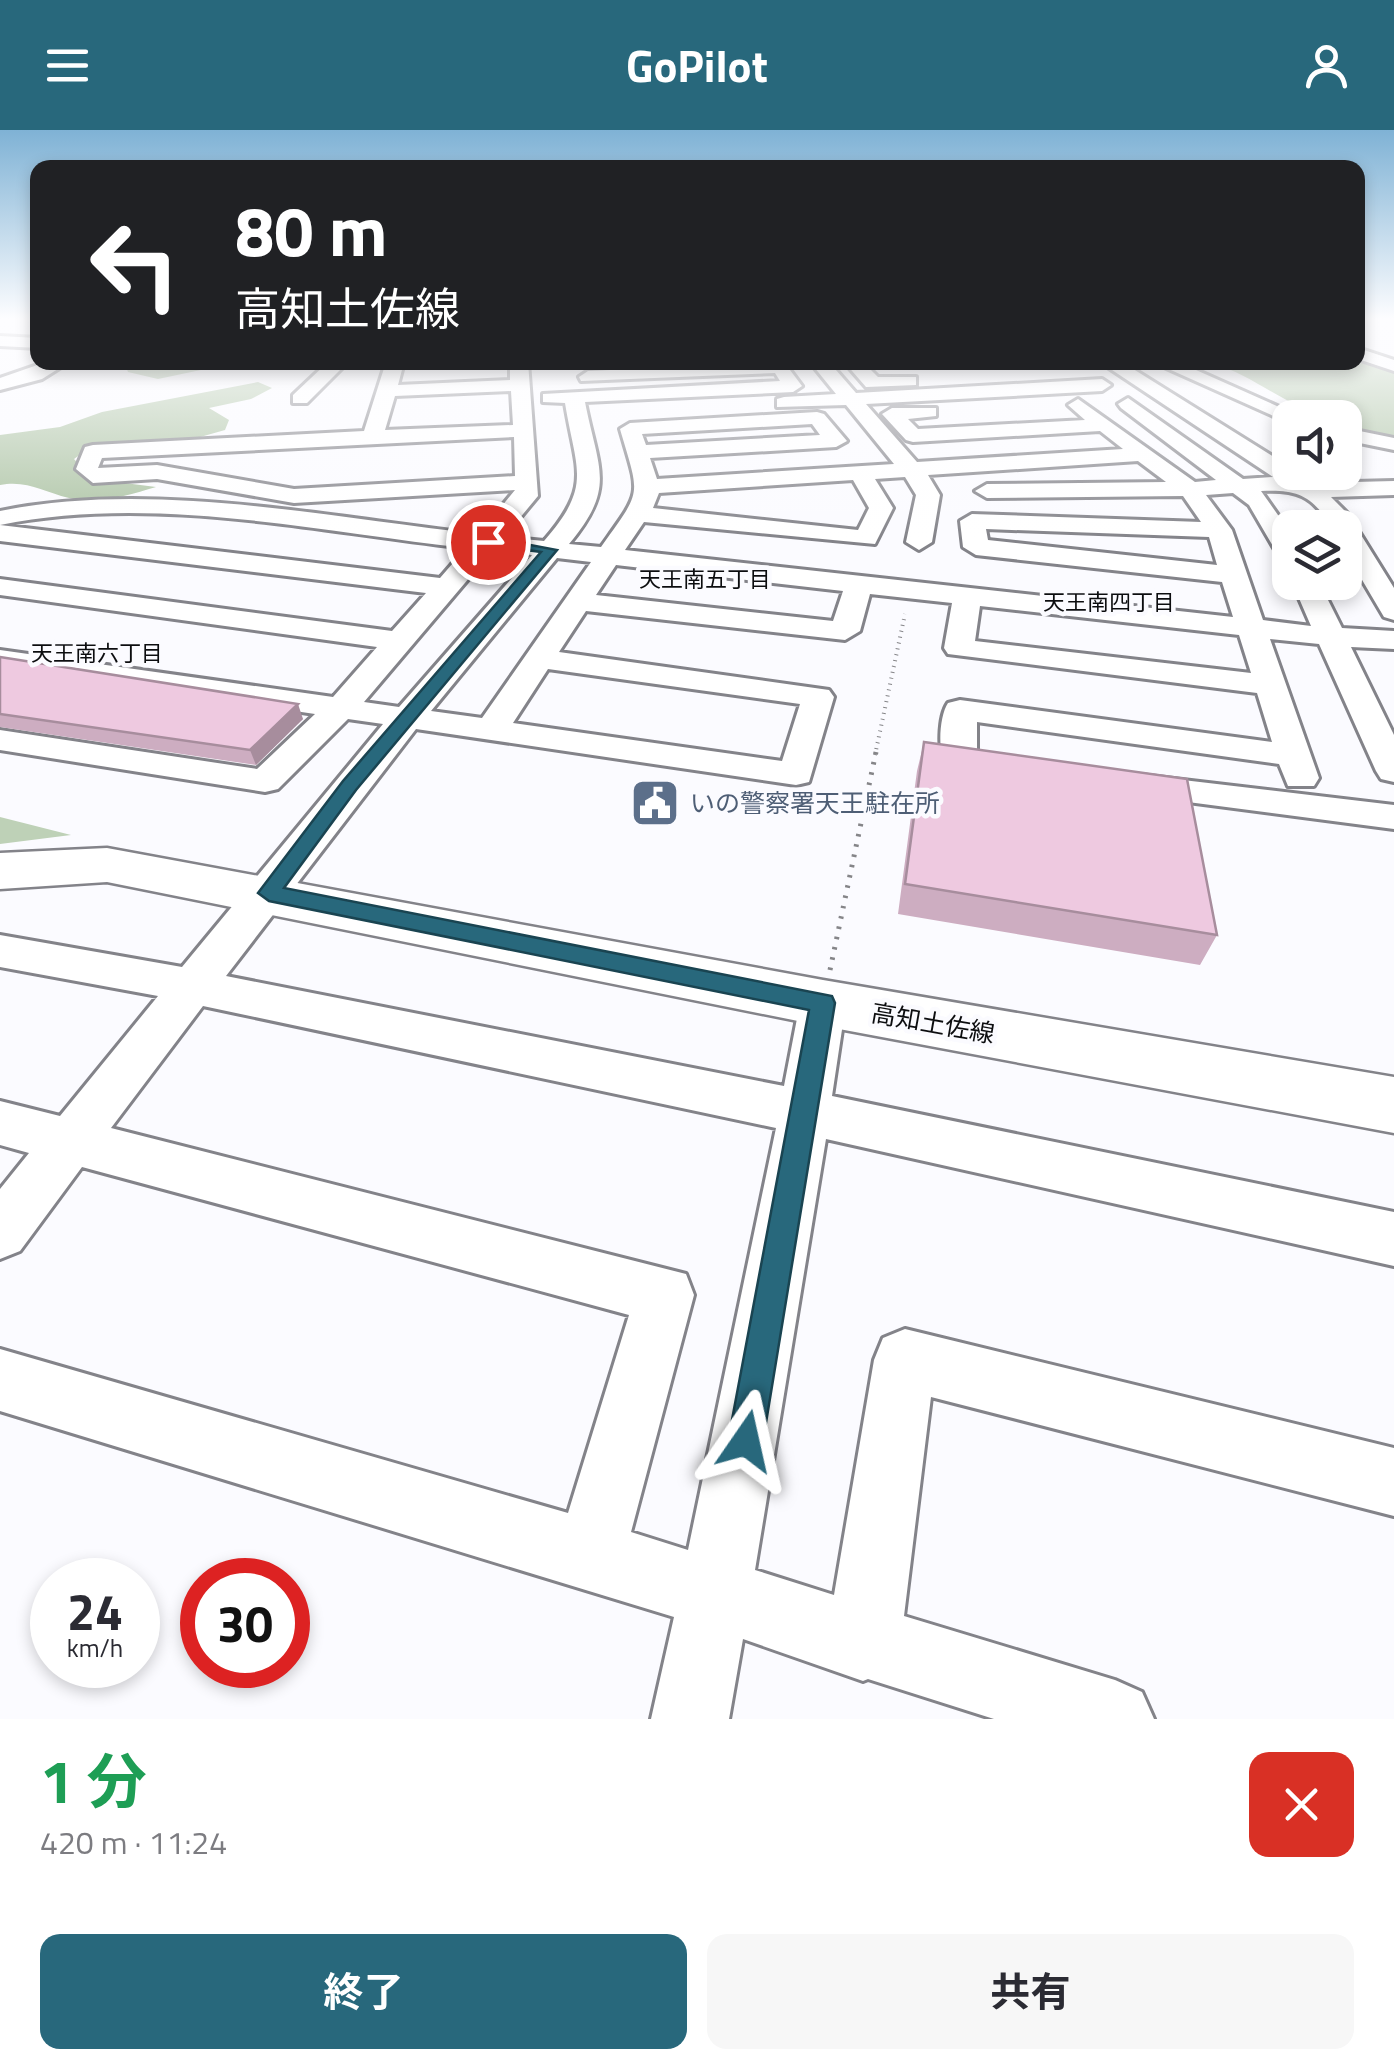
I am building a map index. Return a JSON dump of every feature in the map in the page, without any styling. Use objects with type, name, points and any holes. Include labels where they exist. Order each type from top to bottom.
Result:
[{"type":"main road","name":"高知土佐線","points":[[0,871],[107,866],[269,893],[823,1003],[1394,1105]]},
{"type":"street","points":[[300,399],[307,392]]},
{"type":"street","points":[[373,437],[386,392]]},
{"type":"street","points":[[519,392],[520,431]]},
{"type":"street","points":[[0,740],[265,781],[340,709],[526,496],[527,482],[556,451],[583,392]]},
{"type":"street","points":[[660,392],[850,400],[991,392]]},
{"type":"street","points":[[844,392],[928,494],[918,542]]},
{"type":"street","points":[[1111,392],[1259,501],[1272,523]]},
{"type":"street","points":[[1155,392],[1272,464]]},
{"type":"street","points":[[1233,392],[1272,409]]},
{"type":"street","points":[[1104,425],[913,436],[892,414],[1124,401]]},
{"type":"street","points":[[1078,404],[1190,489],[1219,530],[1291,755],[1316,811]]},
{"type":"street","points":[[491,730],[638,514],[648,487],[637,452],[630,429],[818,418],[836,441],[637,452]]},
{"type":"street","points":[[0,1232],[350,786],[577,519],[591,491],[556,451],[520,431],[93,452],[86,469],[93,476],[157,472],[294,496],[527,482]]},
{"type":"street","points":[[1222,435],[1272,431]]},
{"type":"street","points":[[1362,439],[1394,447]]},
{"type":"street","points":[[1362,451],[1394,447]]},
{"type":"street","points":[[491,456],[556,451]]},
{"type":"street","points":[[648,487],[1141,454]]},
{"type":"street","points":[[944,467],[964,491],[1190,489],[1272,480]]},
{"type":"street","points":[[182,476],[278,470]]},
{"type":"street","points":[[638,514],[866,538],[881,508],[860,472]]},
{"type":"street","points":[[1362,484],[1394,488]]},
{"type":"street","points":[[1313,490],[1332,510]]},
{"type":"street","points":[[0,518],[58,506],[132,503],[1333,637],[1394,640]]},
{"type":"street","points":[[1362,515],[1375,515]]},
{"type":"street","points":[[1219,530],[972,521],[976,548],[1234,575]]},
{"type":"street","points":[[0,533],[447,587]]},
{"type":"street","points":[[1362,548],[1394,550]]},
{"type":"street","points":[[1362,553],[1390,597]]},
{"type":"street","points":[[580,602],[845,631],[859,584]]},
{"type":"street","points":[[0,587],[398,642]]},
{"type":"street","points":[[966,596],[959,648],[1267,685]]},
{"type":"street","points":[[1314,600],[1394,771]]},
{"type":"street","points":[[0,659],[796,774],[818,697],[540,660]]},
{"type":"street","points":[[1034,772],[958,761],[960,710],[1291,755]]},
{"type":"street","points":[[1090,780],[1316,811],[1394,817]]},
{"type":"street","points":[[0,951],[804,1111],[1394,1239]]},
{"type":"street","points":[[690,1719],[823,1003]]},
{"type":"street","points":[[0,1123],[665,1295],[590,1554]]},
{"type":"street","points":[[863,1644],[905,1360],[1394,1482]]},
{"type":"street","points":[[0,1380],[590,1554],[863,1644],[1115,1719]]},
{"type":"path","points":[[823,1003],[910,590]]},
{"type":"green space","points":[[205,392],[264,392],[209,408],[229,420],[225,430],[186,441],[88,449],[74,459],[93,479],[156,487],[91,500],[69,498],[27,485],[0,485],[0,435],[60,427],[102,412]]},
{"type":"green space","points":[[1273,392],[1394,392],[1394,437],[1362,430],[1362,400],[1287,400]]},
{"type":"green space","points":[[0,817],[71,835],[0,844]]},
{"type":"building","points":[[0,657],[298,704],[250,750],[0,714]]},
{"type":"building","points":[[924,742],[1187,779],[1217,935],[905,884]]},
{"type":"place","name":"いの警察署天王駐在所","points":[[655,803]]},
{"type":"district","name":"天王南五丁目","points":[[705,579]]},
{"type":"district","name":"天王南四丁目","points":[[1109,602]]},
{"type":"district","name":"天王南六丁目","points":[[97,653]]},
{"type":"route","points":[[488,542],[550,550],[350,786],[269,893],[823,1003],[746,1441]]}]
